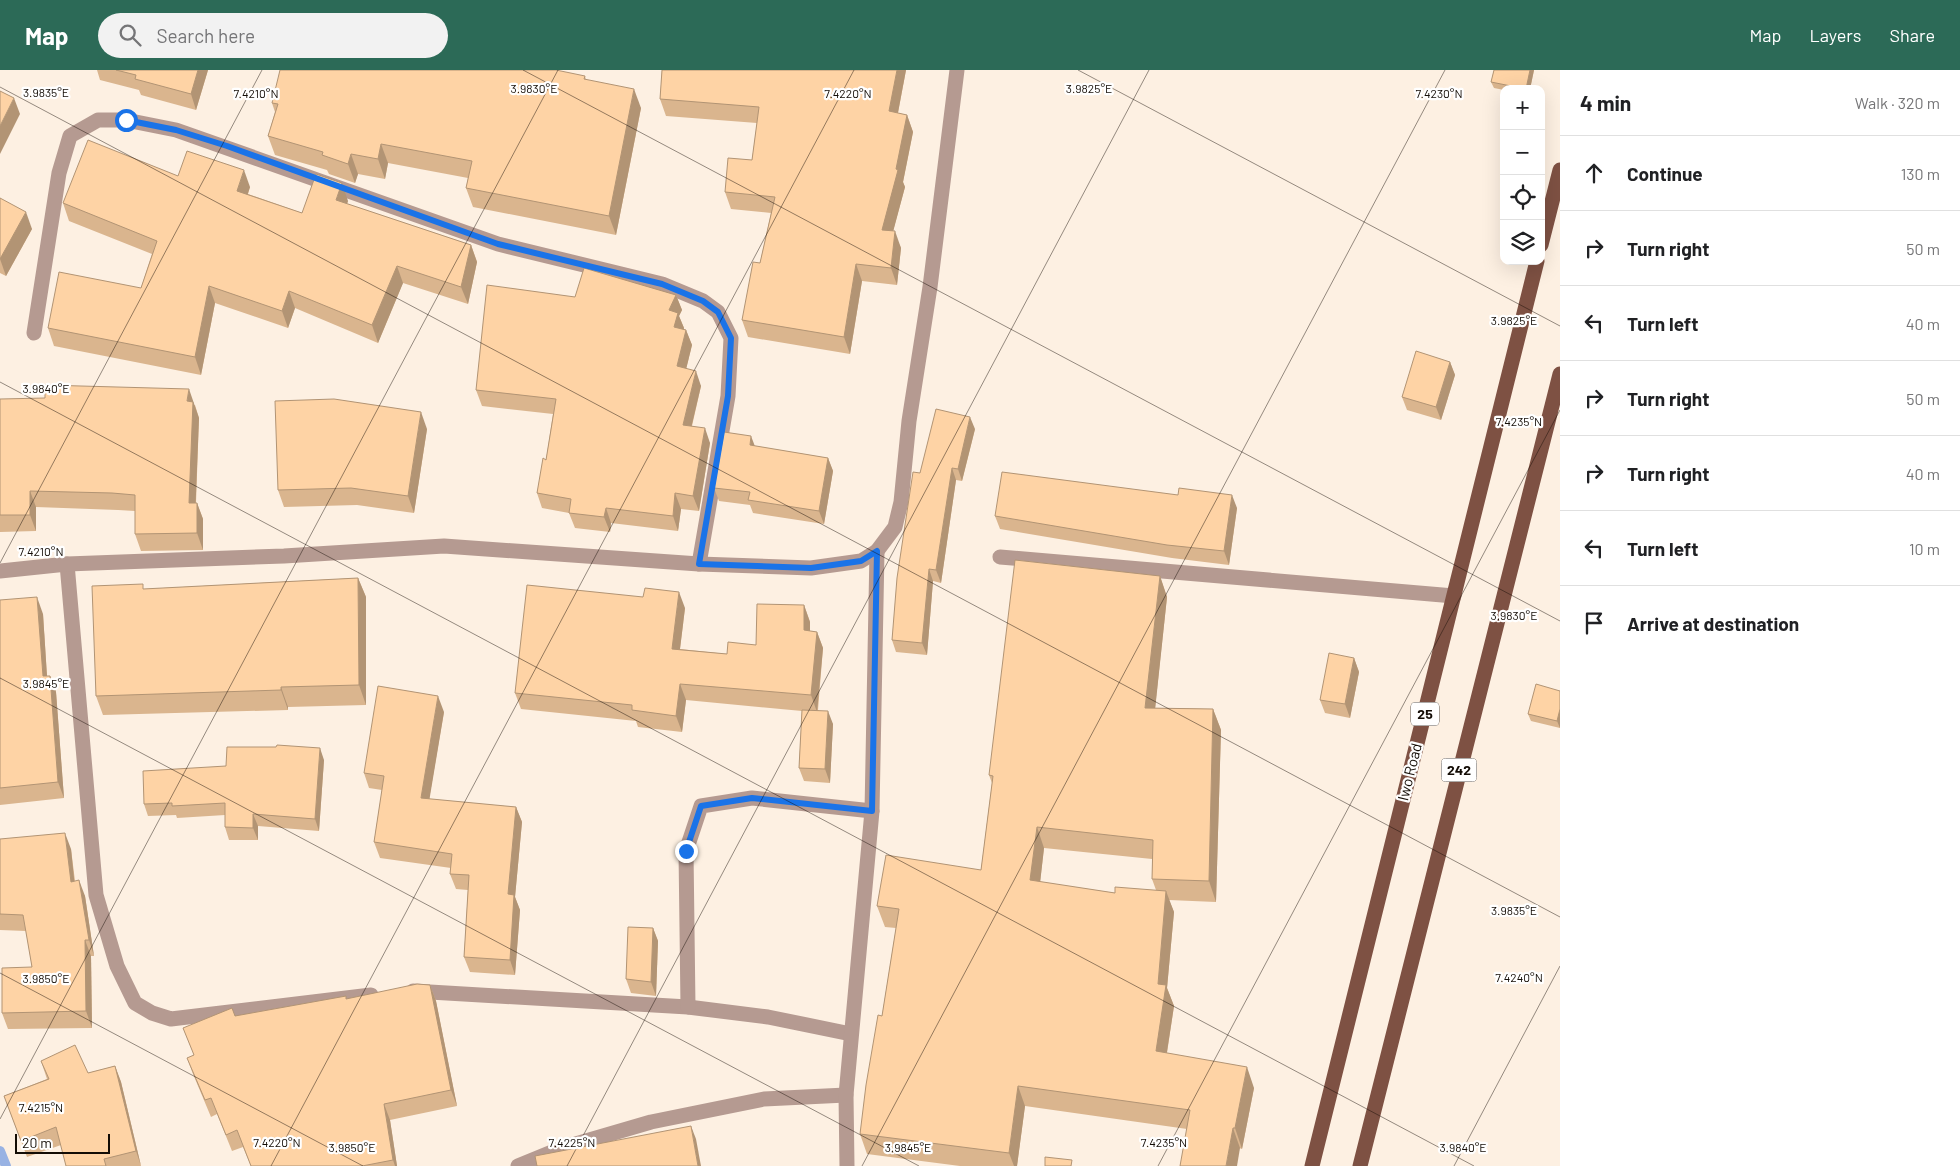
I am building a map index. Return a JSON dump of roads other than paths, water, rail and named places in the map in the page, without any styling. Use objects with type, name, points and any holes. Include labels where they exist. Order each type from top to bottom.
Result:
[{"type":"main road","points":[[1545,229],[1560,170]]},
{"type":"main road","name":"Iwo Road","points":[[1312,1166],[1536,265]]},
{"type":"main road","name":"242","points":[[1360,1166],[1560,374]]},
{"type":"street","points":[[0,570],[67,564],[284,556],[444,546],[699,564],[811,568],[861,561],[877,551],[895,527],[901,502],[909,421],[930,287],[957,70]]},
{"type":"street","points":[[34,333],[59,173],[70,136],[98,120],[126,120],[176,130],[498,244],[662,284],[703,301],[718,312],[731,338],[728,396],[699,564]]},
{"type":"street","points":[[846,1166],[846,1096],[872,811],[877,551]]},
{"type":"street","points":[[1000,557],[1454,596]]},
{"type":"street","points":[[67,564],[96,895],[117,966],[135,1004],[152,1013],[171,1019],[403,990],[688,1007],[768,1017],[851,1034]]},
{"type":"street","points":[[688,1007],[686,851],[701,806],[752,798],[872,811]]},
{"type":"street","points":[[518,1166],[562,1148],[651,1122],[764,1099],[846,1096]]},
{"type":"waterway","points":[[0,1151],[6,1166]]}]
